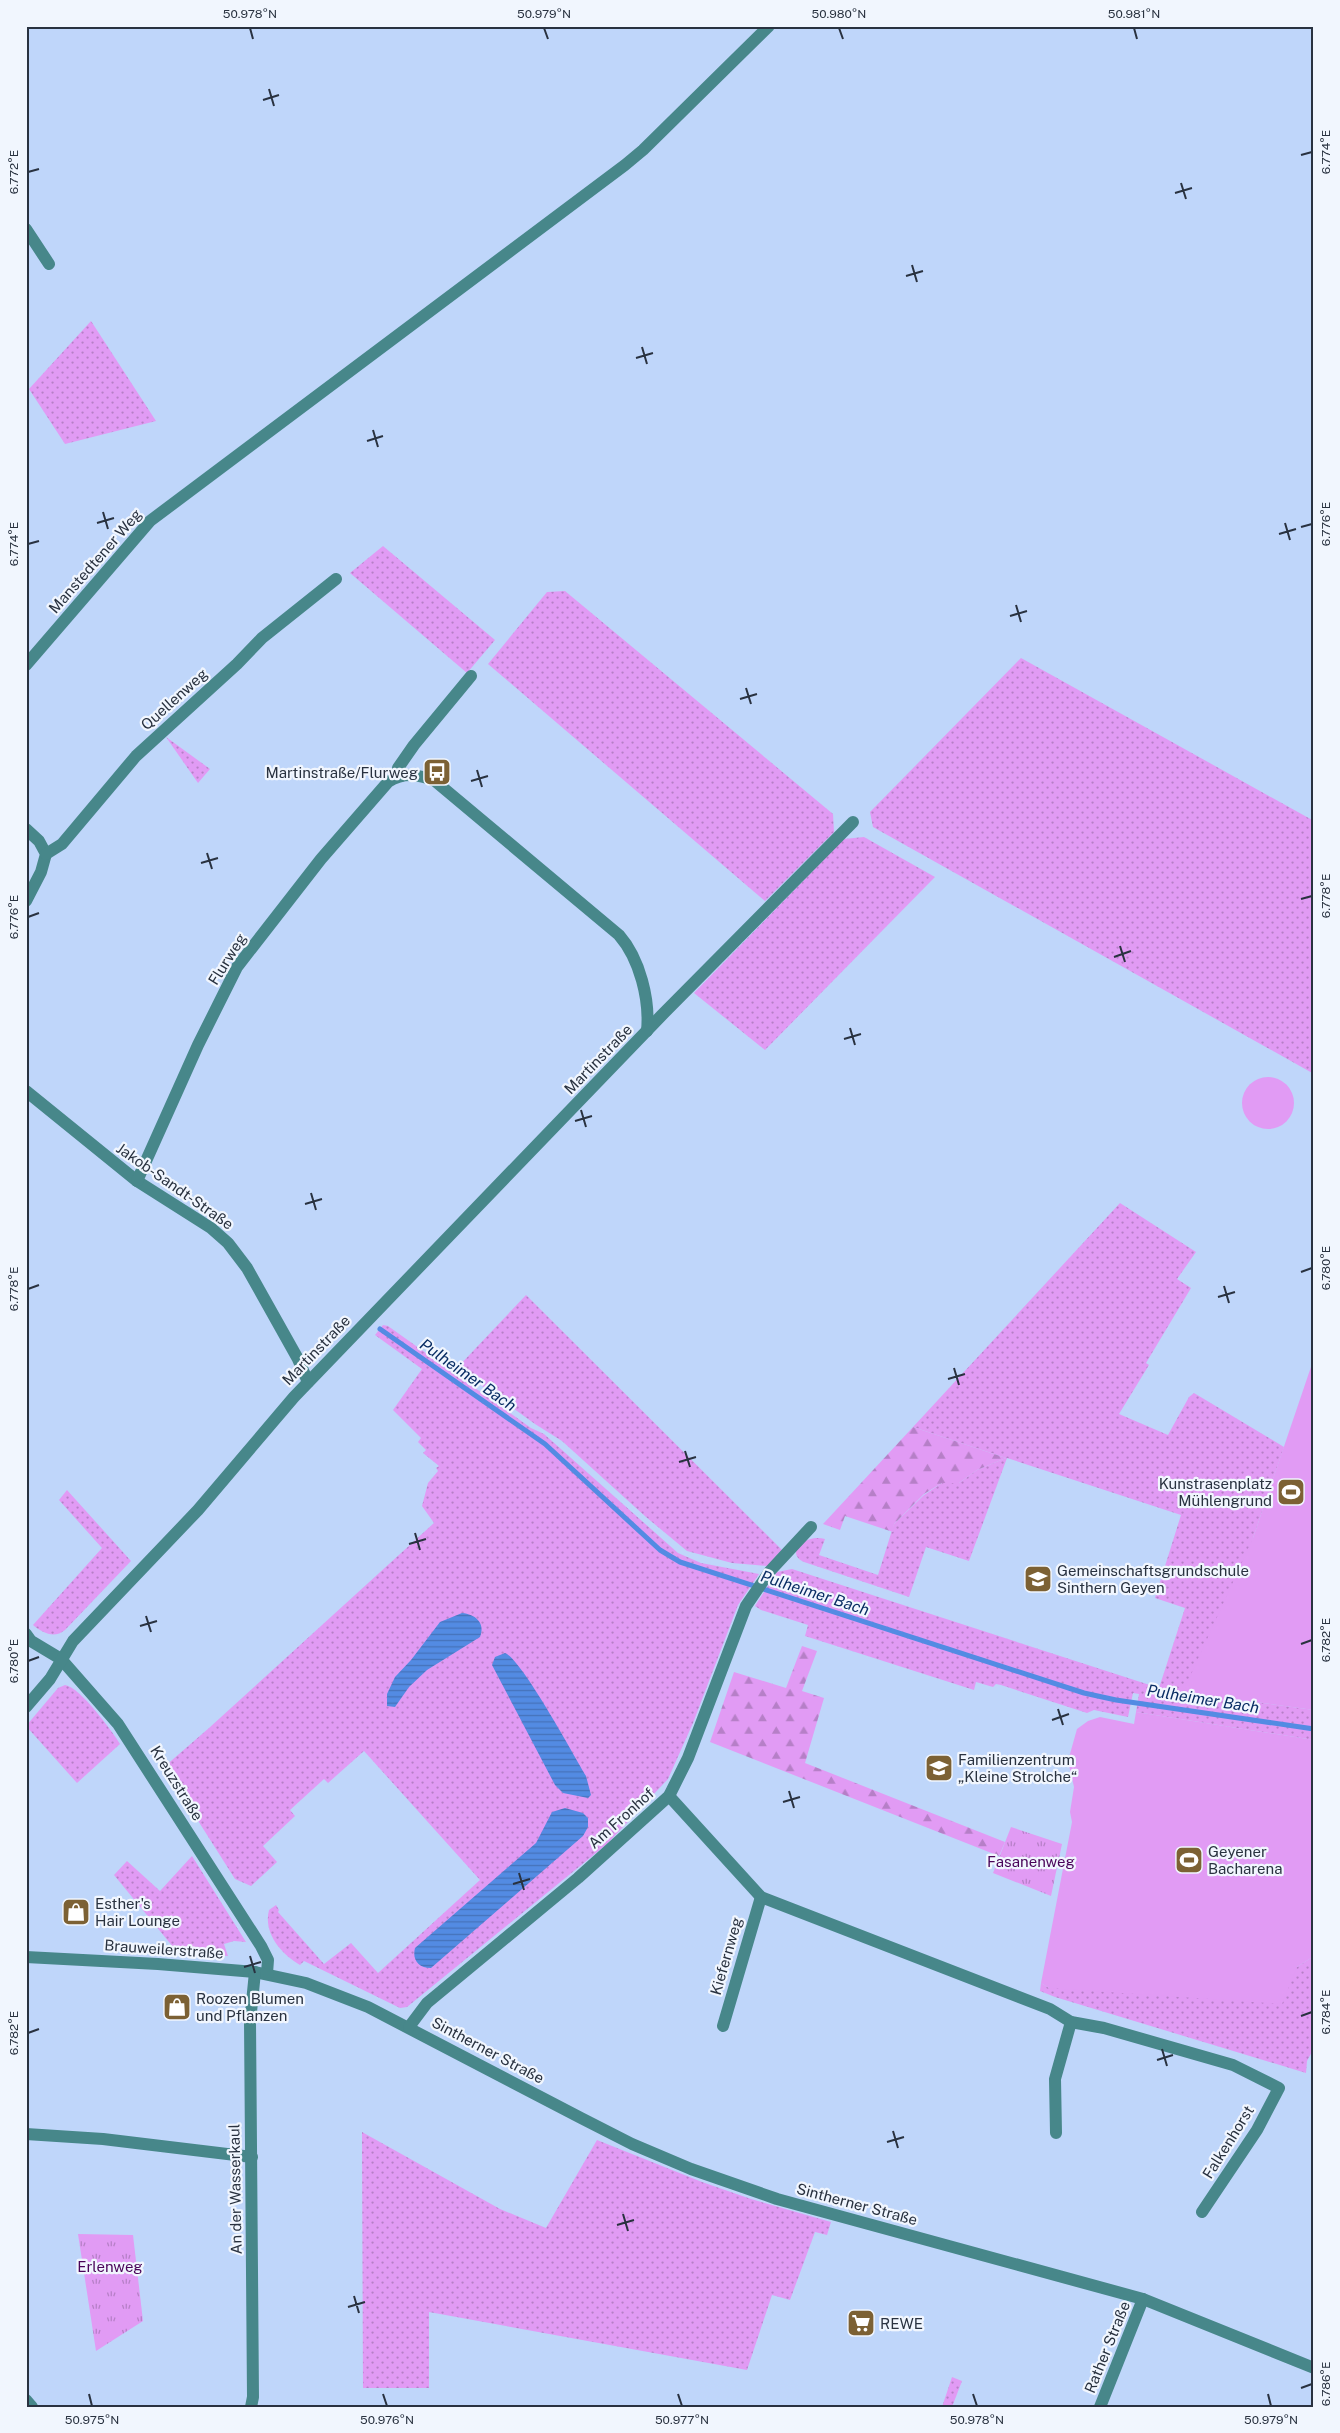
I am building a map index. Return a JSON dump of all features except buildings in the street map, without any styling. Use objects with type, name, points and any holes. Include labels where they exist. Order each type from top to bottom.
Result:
[{"type":"street","name":"Manstedtener Weg","points":[[26,665],[150,521],[643,150],[768,26]]},
{"type":"street","points":[[26,229],[49,264]]},
{"type":"street","name":"Quellenweg","points":[[46,854],[62,844],[136,756],[237,664],[262,638],[336,579]]},
{"type":"street","points":[[401,776],[398,768],[414,745],[471,676]]},
{"type":"street","name":"Martinstraße","points":[[388,782],[401,776],[415,775],[435,781],[619,935],[633,956],[642,985],[648,1012],[648,1031]]},
{"type":"street","name":"Flurweg","points":[[137,1181],[189,1063],[238,967],[321,859],[388,782]]},
{"type":"street","name":"Martinstraße","points":[[26,1707],[50,1679],[61,1659],[94,1617],[198,1510],[308,1382],[661,1016],[853,822]]},
{"type":"street","points":[[26,829],[39,842],[46,854],[41,872],[26,901]]},
{"type":"street","name":"Jakob-Sandt-Straße","points":[[26,1090],[137,1181],[211,1228],[236,1252],[298,1359],[308,1382]]},
{"type":"street","name":"Am Fronhof","points":[[409,2027],[427,2003],[578,1878],[669,1796],[688,1758],[746,1606],[766,1576],[811,1527]]},
{"type":"street","name":"Kreuzstraße","points":[[26,1634],[32,1641],[61,1659],[104,1706],[138,1752],[261,1946],[268,1960],[261,1972]]},
{"type":"street","points":[[669,1796],[762,1897],[1050,2009],[1071,2022],[1055,2079],[1056,2133]]},
{"type":"street","name":"Kiefernweg","points":[[723,2026],[762,1897]]},
{"type":"street","name":"Brauweilerstraße","points":[[26,1957],[261,1972],[326,1990],[409,2027]]},
{"type":"street","name":"An der Wasserkaul","points":[[251,2407],[253,2397],[250,2022],[261,1972]]},
{"type":"street","name":"Falkenhorst","points":[[1071,2022],[1104,2028],[1233,2066],[1279,2088],[1257,2130],[1202,2212]]},
{"type":"street","name":"Sintherner Straße","points":[[409,2027],[580,2118],[640,2148],[691,2169],[777,2199],[1143,2299],[1314,2368]]},
{"type":"street","points":[[26,2134],[103,2139],[252,2157]]},
{"type":"street","name":"Rather Straße","points":[[1100,2407],[1143,2299]]},
{"type":"street","points":[[26,2400],[32,2407]]},
{"type":"green space","points":[[91,321],[156,421],[65,444],[29,389]]},
{"type":"green space","points":[[383,546],[495,640],[467,673],[350,573]]},
{"type":"green space","points":[[565,591],[833,814],[834,832],[765,901],[488,664],[547,592]]},
{"type":"green space","points":[[1021,658],[1314,821],[1314,1074],[873,827],[870,812]]},
{"type":"green space","points":[[166,737],[210,769],[198,783]]},
{"type":"green space","points":[[864,837],[935,877],[765,1050],[694,993],[844,839]]},
{"type":"green space","points":[[1268,1077],[1282,1081],[1290,1089],[1294,1103],[1290,1117],[1282,1125],[1268,1129],[1254,1125],[1246,1117],[1242,1103],[1246,1089],[1254,1081]]},
{"type":"green space","points":[[1120,1203],[1196,1252],[1177,1279],[1191,1288],[1146,1363],[1149,1365],[1119,1414],[1168,1435],[1189,1397],[1194,1393],[1284,1447],[1253,1538],[1233,1699],[1314,1710],[1314,1740],[1136,1712],[1139,1694],[1133,1693],[1128,1717],[1094,1710],[1087,1713],[996,1684],[993,1687],[976,1682],[974,1690],[805,1636],[808,1625],[761,1610],[755,1606],[777,1572],[792,1569],[1159,1688],[1185,1608],[1155,1598],[1181,1515],[1007,1458],[969,1561],[926,1547],[909,1597],[804,1562],[796,1554],[797,1549],[805,1541],[818,1538],[825,1539],[819,1555],[878,1575],[894,1524],[924,1495],[942,1483],[959,1483],[977,1470],[1006,1458],[913,1427]]},
{"type":"green space","points":[[526,1295],[782,1550],[767,1566],[732,1563],[687,1551],[646,1517],[562,1441],[457,1368]]},
{"type":"green space","points":[[383,1325],[388,1326],[531,1428],[544,1434],[678,1553],[701,1563],[759,1574],[738,1605],[693,1723],[668,1779],[607,1844],[407,2007],[400,2008],[304,1961],[300,1965],[280,1949],[271,1935],[269,1927],[269,1910],[276,1905],[279,1910],[278,1912],[324,1964],[351,1943],[378,1973],[480,1880],[364,1751],[328,1783],[324,1779],[290,1810],[295,1816],[263,1846],[277,1862],[251,1886],[235,1879],[164,1767],[434,1523],[422,1506],[428,1483],[438,1471],[436,1468],[439,1466],[423,1453],[426,1450],[418,1442],[421,1438],[393,1410],[422,1369],[375,1335]]},
{"type":"green space","name":"Kunstrasenplatz Mühlengrund","points":[[1314,1358],[1314,1710],[1183,1692],[1253,1538]]},
{"type":"green space","points":[[913,1427],[1006,1458],[977,1470],[959,1483],[942,1483],[924,1494],[894,1524],[893,1532],[845,1516],[840,1530],[823,1524]]},
{"type":"green space","points":[[67,1490],[131,1561],[65,1630],[57,1634],[49,1634],[33,1625],[102,1548],[59,1500]]},
{"type":"green space","points":[[802,1646],[817,1651],[802,1691],[824,1698],[805,1763],[1005,1842],[999,1856],[710,1742],[734,1672],[786,1688]]},
{"type":"green space","points":[[65,1685],[72,1688],[87,1701],[120,1744],[77,1783],[26,1726],[58,1688]]},
{"type":"green space","name":"Geyener Bacharena","points":[[1136,1712],[1314,1740],[1314,1956],[1297,1967],[1282,2004],[1049,1988],[1041,1983],[1072,1822],[1070,1812],[1074,1787],[1068,1761],[1077,1729],[1088,1721],[1100,1717],[1134,1724]]},
{"type":"green space","name":"Fasanenweg","points":[[1011,1827],[1062,1844],[1051,1896],[993,1873]]},
{"type":"green space","points":[[192,1856],[246,1942],[234,1941],[224,1944],[228,1956],[178,1953],[114,1875],[127,1861],[160,1891]]},
{"type":"green space","points":[[1314,1956],[1314,2048],[1307,2061],[1306,2073],[1040,1991],[1041,1983],[1049,1988],[1297,1967]]},
{"type":"green space","points":[[362,2132],[500,2209],[546,2228],[597,2140],[702,2182],[751,2199],[831,2222],[827,2235],[815,2232],[790,2300],[772,2295],[747,2370],[429,2312],[429,2388],[363,2388]]},
{"type":"green space","name":"Erlenweg","points":[[78,2234],[133,2235],[143,2321],[96,2351]]},
{"type":"green space","points":[[952,2377],[962,2381],[952,2407],[942,2407]]},
{"type":"water","points":[[462,1613],[471,1615],[478,1620],[482,1627],[480,1637],[427,1670],[409,1687],[395,1707],[387,1706],[387,1694],[395,1677],[411,1660],[440,1622]]},
{"type":"water","points":[[505,1653],[513,1659],[535,1689],[570,1748],[586,1776],[591,1795],[588,1798],[563,1793],[555,1785],[492,1665],[495,1657]]},
{"type":"water","points":[[565,1808],[583,1813],[588,1818],[588,1827],[583,1836],[431,1968],[419,1965],[414,1956],[415,1948],[536,1843],[552,1812]]},
{"type":"waterway","name":"Pulheimer Bach","points":[[380,1329],[545,1444],[660,1550],[680,1562],[1084,1693],[1116,1700],[1314,1729]]},
{"type":"place","name":"Martinstraße/Flurweg","points":[[437,772]]},
{"type":"place","name":"Kunstrasenplatz Mühlengrund","points":[[1291,1492]]},
{"type":"place","name":"Gemeinschaftsgrundschule Sinthern Geyen","points":[[1038,1579]]},
{"type":"place","name":"Familienzentrum „Kleine Strolche“","points":[[939,1768]]},
{"type":"place","name":"Geyener Bacharena","points":[[1189,1860]]},
{"type":"place","name":"Esther's Hair Lounge","points":[[76,1912]]},
{"type":"place","name":"Roozen Blumen und Pflanzen","points":[[177,2007]]},
{"type":"place","name":"REWE","points":[[861,2323]]}]
